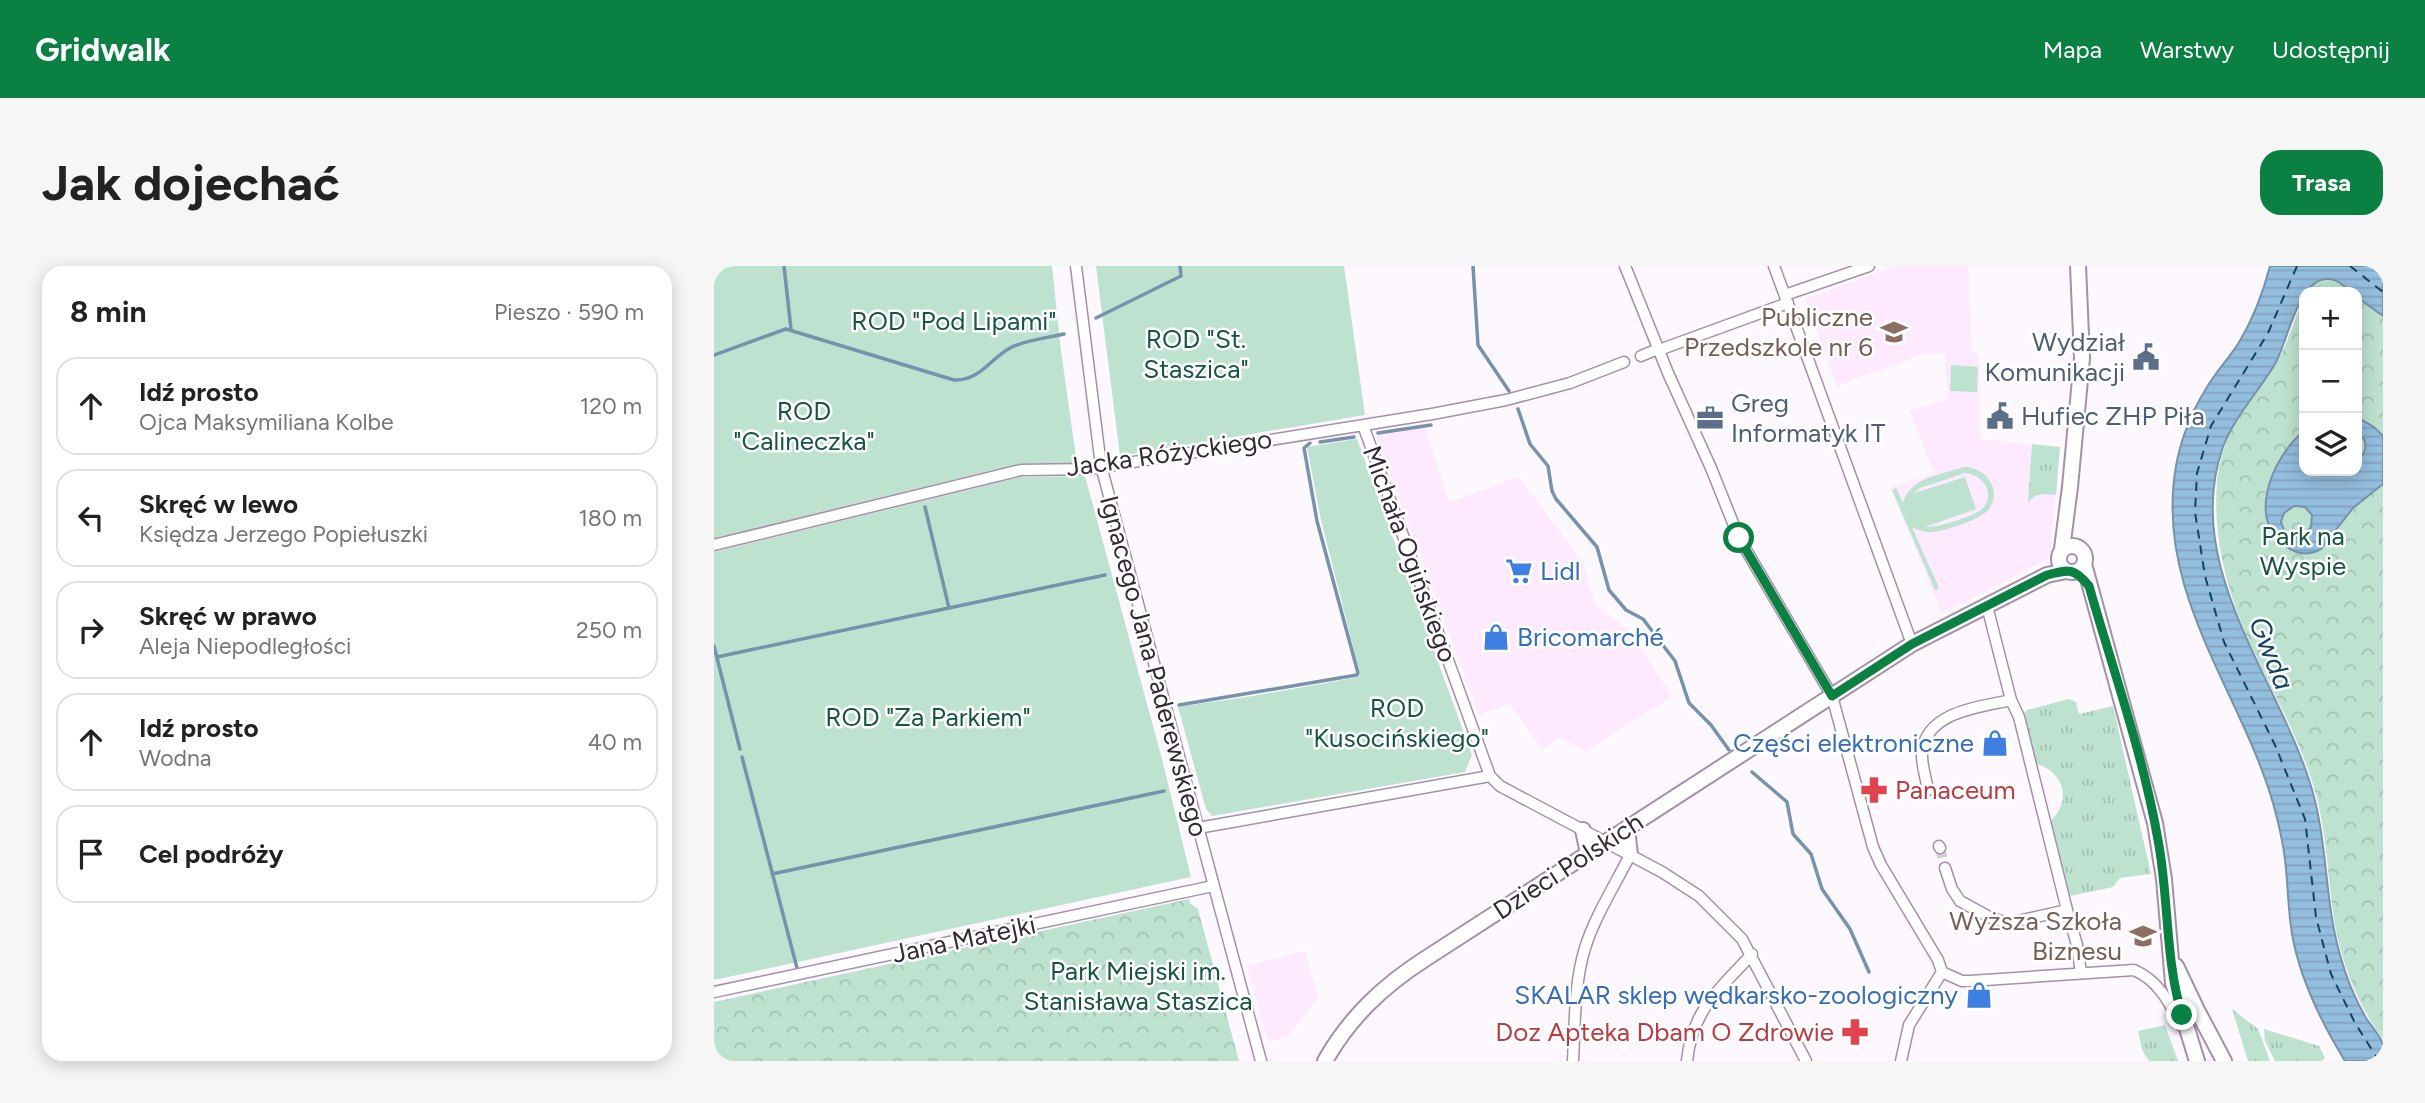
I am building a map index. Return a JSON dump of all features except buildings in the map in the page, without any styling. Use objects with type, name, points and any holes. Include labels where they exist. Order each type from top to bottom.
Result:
[{"type":"street","name":"Ignacego Jana Paderewskiego","points":[[1076,266],[1101,466],[1261,1061]]},
{"type":"street","points":[[1625,266],[1739,538],[1832,696],[1877,856],[1888,880],[1938,960],[1942,972],[1962,981],[2125,969],[2153,980],[2166,996],[2192,1046]]},
{"type":"street","points":[[1774,266],[1912,644]]},
{"type":"street","points":[[1641,356],[1869,266]]},
{"type":"street","points":[[2078,266],[2082,358],[2068,508],[2069,563],[2089,586],[2157,832],[2172,955],[2171,970],[2197,1061]]},
{"type":"street","name":"Jacka Różyckiego","points":[[714,545],[1021,470],[1090,469],[1513,398],[1570,383],[1624,362]]},
{"type":"street","name":"Michała Ogińskiego","points":[[1363,425],[1490,776]]},
{"type":"street","points":[[2068,508],[2077,547],[2070,546],[2069,563]]},
{"type":"street","name":"Dzieci Polskich","points":[[1325,1061],[1351,1022],[1394,980],[1912,644],[2069,563]]},
{"type":"street","points":[[1987,606],[2011,700],[2019,717],[2077,946],[2081,973]]},
{"type":"street","points":[[1928,790],[1922,753],[1928,736],[1940,722],[1966,710],[2011,700]]},
{"type":"street","points":[[1198,828],[1490,776],[1500,786],[1679,881],[1699,896],[1742,939],[1752,954],[1805,1061]]},
{"type":"street","points":[[1573,1061],[1576,1006],[1583,956],[1590,933],[1630,855],[1627,828]]},
{"type":"street","points":[[1583,830],[1588,853]]},
{"type":"street","points":[[1945,867],[1952,889],[1960,901],[1991,918],[2008,923],[2067,910]]},
{"type":"street","name":"Jana Matejki","points":[[714,992],[1213,886]]},
{"type":"street","points":[[1687,1061],[1691,1033],[1702,1009],[1752,954]]},
{"type":"street","points":[[2172,955],[2224,1061]]},
{"type":"street","points":[[1901,1061],[1909,1025],[1942,972]]},
{"type":"street","points":[[2182,1015],[2186,1003],[2190,1003],[2197,1010]]},
{"type":"shaded area","points":[[1896,266],[1968,266],[1972,354],[1979,354],[1980,439],[2060,447],[2050,550],[2046,560],[1942,614],[1890,487],[1934,473],[1909,410],[1948,399],[1945,353],[1926,353],[1837,386],[1805,299]]},
{"type":"shaded area","points":[[1425,427],[1449,502],[1519,477],[1583,563],[1595,604],[1631,633],[1672,697],[1586,751],[1560,737],[1543,750],[1509,704],[1479,715],[1376,435]]},
{"type":"shaded area","points":[[1305,951],[1318,999],[1288,1036],[1268,1042],[1247,966]]},
{"type":"green space","name":"ROD \"Calineczka\"","points":[[714,266],[1052,266],[1076,457],[1073,463],[1022,465],[994,470],[714,539]]},
{"type":"green space","name":"ROD \"St. Staszica\"","points":[[1096,266],[1344,266],[1365,415],[1120,456]]},
{"type":"green space","points":[[2329,278],[2344,287],[2311,287],[2314,283]]},
{"type":"green space","name":"Park na Wyspie","points":[[2362,301],[2383,316],[2383,1039],[2357,995],[2344,962],[2333,912],[2317,797],[2293,733],[2238,615],[2225,571],[2217,527],[2217,482],[2226,443],[2234,424],[2278,360],[2299,310],[2299,476],[2362,476]]},
{"type":"green space","points":[[1951,365],[1978,367],[1977,392],[1950,391]]},
{"type":"green space","name":"ROD \"Kusocińskiego\"","points":[[1357,439],[1472,755],[1465,772],[1212,816],[1206,809],[1178,707],[1359,677],[1321,520],[1307,447]]},
{"type":"green space","points":[[2032,444],[2060,447],[2056,495],[2037,495],[2028,503]]},
{"type":"green space","points":[[1964,467],[1979,471],[1990,481],[1994,494],[1989,509],[1971,520],[1939,531],[1922,531],[1912,527],[1939,588],[1935,590],[1892,490],[1896,488],[1903,503],[1907,494],[1919,482]],"holes":[[[1965,473],[1982,480],[1988,490],[1987,502],[1983,508],[1956,521],[1925,527],[1976,509],[1965,477],[1914,493],[1920,488]]]},
{"type":"green space","name":"ROD \"Za Parkiem\"","points":[[1085,476],[1162,759],[1191,877],[714,980],[714,552],[1020,477]]},
{"type":"green space","points":[[2069,699],[2076,702],[2079,714],[2113,706],[2151,874],[2120,878],[2113,887],[2070,896],[2050,822],[2060,808],[2062,787],[2055,775],[2036,764],[2023,715],[2027,710]]},
{"type":"green space","name":"Park Miejski im. Stanisława Staszica","points":[[1189,899],[1198,909],[1239,1061],[714,1061],[714,1002]]},
{"type":"green space","points":[[2232,1009],[2258,1029],[2270,1061],[2248,1061]]},
{"type":"green space","points":[[2165,1025],[2178,1061],[2149,1061],[2142,1050],[2138,1031]]},
{"type":"green space","points":[[2264,1029],[2319,1046],[2325,1058],[2322,1061],[2275,1061],[2265,1041]]},
{"type":"water","points":[[2270,266],[2383,266],[2383,316],[2362,301],[2362,287],[2346,287],[2329,279],[2319,281],[2311,287],[2299,287],[2299,304],[2276,362],[2228,435],[2213,491],[2214,534],[2223,577],[2238,620],[2295,743],[2310,783],[2320,826],[2331,912],[2340,955],[2358,1003],[2382,1042],[2383,1061],[2345,1061],[2306,984],[2292,934],[2284,853],[2273,803],[2241,720],[2188,598],[2177,556],[2172,512],[2176,466],[2184,435],[2202,396],[2248,326]]},
{"type":"water","points":[[2362,420],[2383,436],[2383,484],[2353,508],[2321,549],[2306,554],[2290,549],[2276,537],[2268,523],[2266,507],[2268,490],[2282,456],[2299,436],[2299,476],[2362,476]],"holes":[[[2294,506],[2305,507],[2312,515],[2311,527],[2297,537],[2284,530],[2281,522],[2284,513]]]},
{"type":"waterway","points":[[784,266],[791,329]]},
{"type":"waterway","points":[[1096,318],[1181,276],[1180,266]]},
{"type":"waterway","points":[[1473,266],[1478,345],[1509,391]]},
{"type":"waterway","points":[[714,355],[786,329],[954,380],[971,377],[1016,345],[1064,334]]},
{"type":"waterway","points":[[1518,409],[1530,444],[1548,466],[1556,499],[1597,547],[1609,590],[1626,610],[1643,619],[1675,661],[1689,703],[1711,725],[1729,750]]},
{"type":"waterway","points":[[1378,433],[1431,425]]},
{"type":"waterway","points":[[1320,442],[1354,437]]},
{"type":"waterway","points":[[1179,705],[1357,675],[1317,521],[1304,448],[1310,443]]},
{"type":"waterway","points":[[925,507],[949,608]]},
{"type":"waterway","points":[[717,657],[1105,575]]},
{"type":"waterway","points":[[714,646],[740,749]]},
{"type":"waterway","points":[[742,757],[797,968]]},
{"type":"waterway","points":[[1752,772],[1787,802],[1793,834],[1811,854],[1822,889],[1850,929],[1869,972]]},
{"type":"waterway","points":[[772,874],[1164,791]]},
{"type":"ferry route","points":[[2297,266],[2268,333],[2211,426],[2197,473],[2195,512],[2205,576],[2224,642],[2275,745],[2305,819],[2316,917],[2331,974],[2355,1023],[2379,1061]]},
{"type":"ferry route","points":[[2350,266],[2383,292]]},
{"type":"tunnel","points":[[1940,848],[1945,868]]},
{"type":"place","name":"Publiczne Przedszkole nr 6","points":[[1894,332]]},
{"type":"place","name":"Wydział Komunikacji","points":[[2146,357]]},
{"type":"place","name":"Hufiec ZHP Piła","points":[[2000,416]]},
{"type":"place","name":"Greg Informatyk IT","points":[[1710,418]]},
{"type":"place","name":"Lidl","points":[[1519,571]]},
{"type":"place","name":"Bricomarché","points":[[1496,637]]},
{"type":"place","name":"Części elektroniczne","points":[[1995,743]]},
{"type":"place","name":"Panaceum","points":[[1874,790]]},
{"type":"place","name":"Wyższa Szkoła Biznesu","points":[[2143,936]]},
{"type":"place","name":"SKALAR sklep wędkarsko-zoologiczny","points":[[1979,995]]},
{"type":"place","name":"Doz Apteka Dbam O Zdrowie","points":[[1855,1032]]},
{"type":"route","points":[[1739,538],[1832,696],[1912,644],[2047,575],[2063,571],[2079,573],[2089,586],[2155,823],[2164,879],[2172,955],[2171,970],[2182,1015]]},
{"type":"park label","name":"ROD \"Pod Lipami\"","points":[[954,321]]},
{"type":"water label","name":"Gwda","points":[[2272,653]]}]
